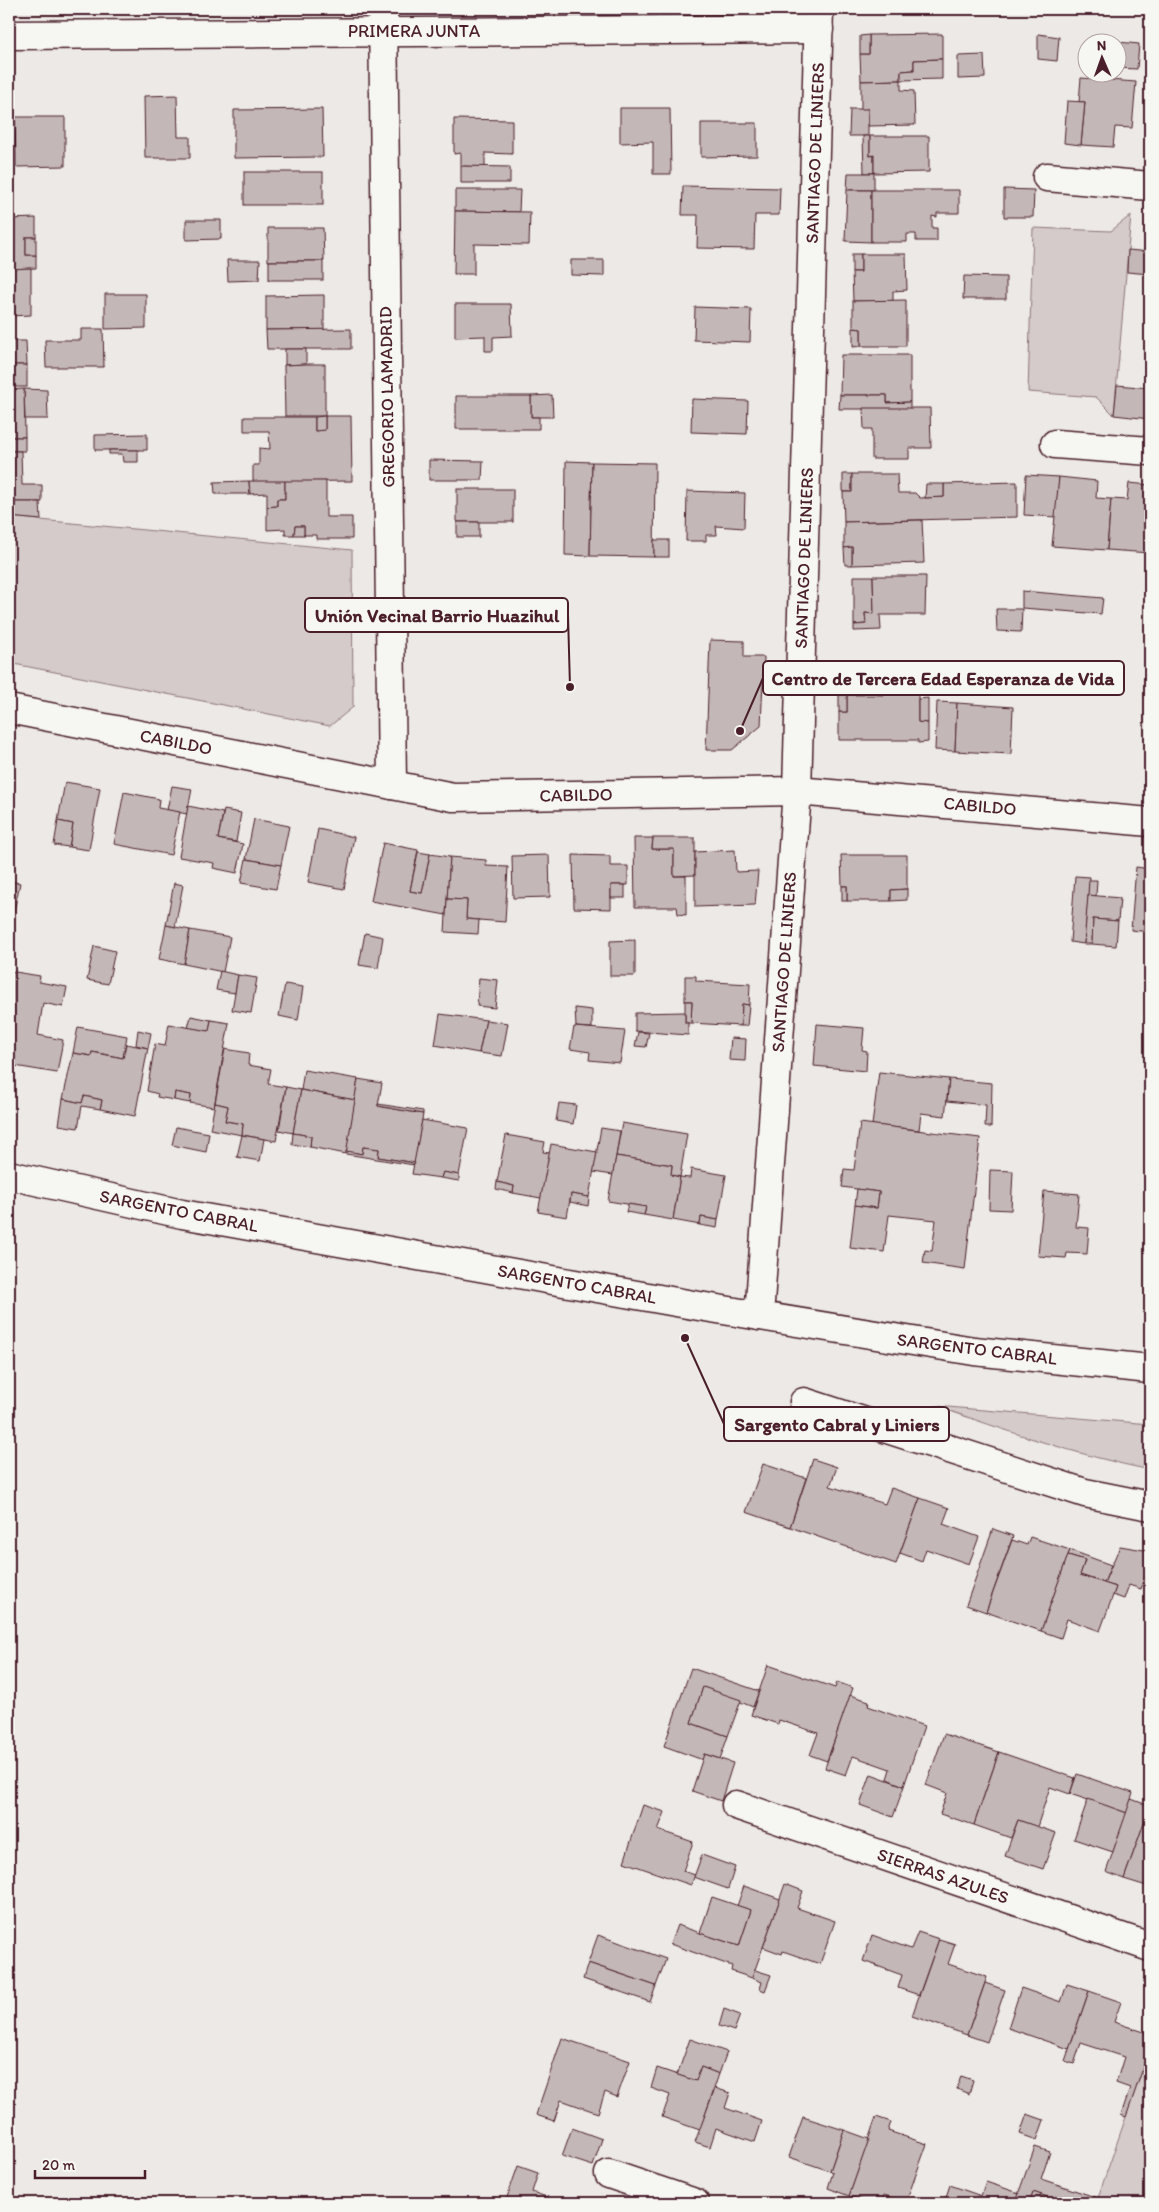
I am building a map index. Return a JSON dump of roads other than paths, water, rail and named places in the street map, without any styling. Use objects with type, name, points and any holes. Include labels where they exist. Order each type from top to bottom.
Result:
[{"type":"street","name":"PRIMERA JUNTA","points":[[9,34],[383,20],[819,19]]},
{"type":"street","name":"SANTIAGO DE LINIERS","points":[[759,1316],[797,791],[819,19]]},
{"type":"street","name":"GREGORIO LAMADRID","points":[[383,20],[392,785]]},
{"type":"street","points":[[1047,177],[1150,186]]},
{"type":"street","points":[[1055,444],[1150,452]]},
{"type":"street","name":"CABILDO","points":[[9,709],[453,797],[797,791],[1150,822]]},
{"type":"street","name":"SARGENTO CABRAL","points":[[9,1175],[182,1214],[759,1316],[974,1351],[1150,1369]]},
{"type":"street","points":[[804,1402],[1085,1492],[1150,1506]]},
{"type":"street","name":"SIERRAS AZULES","points":[[736,1806],[1150,1947]]},
{"type":"street","points":[[609,2174],[695,2203]]},
{"type":"place","name":"Unión Vecinal Barrio Huazihul","points":[[570,687]]},
{"type":"place","name":"Centro de Tercera Edad Esperanza de Vida","points":[[740,731]]},
{"type":"place","name":"Sargento Cabral y Liniers","points":[[685,1338]]}]
